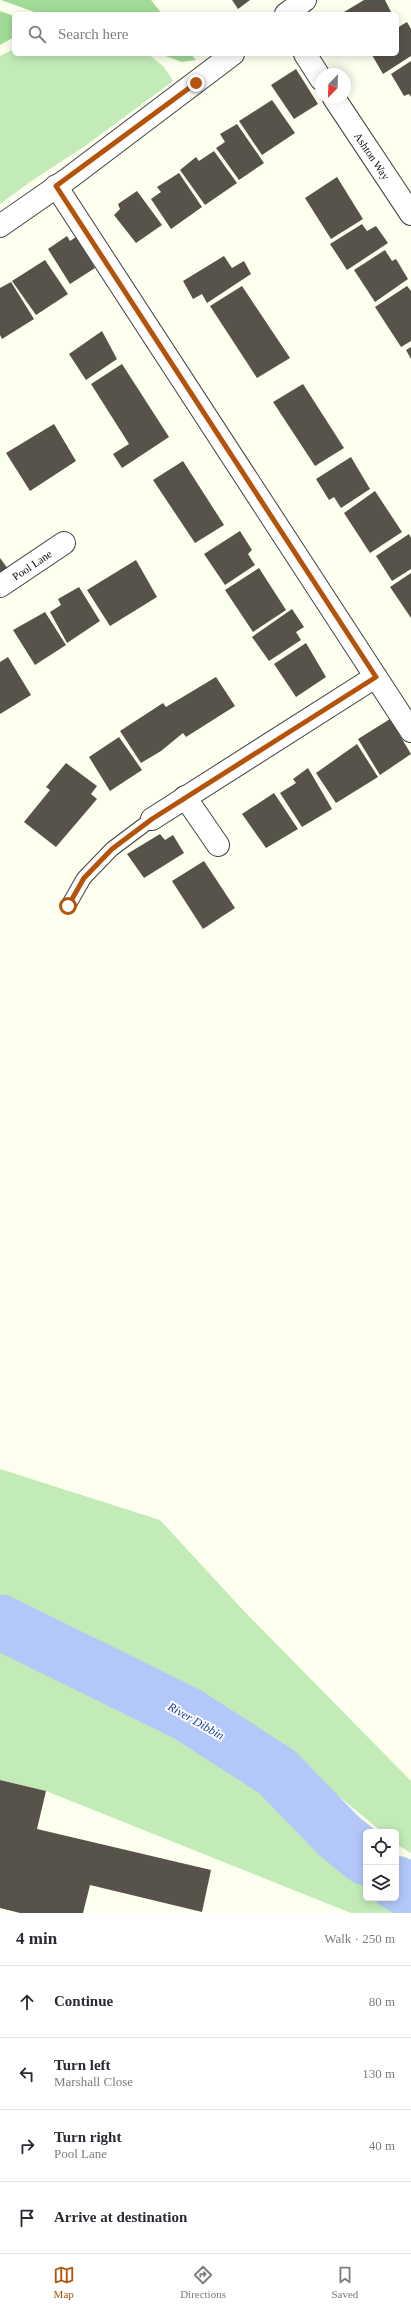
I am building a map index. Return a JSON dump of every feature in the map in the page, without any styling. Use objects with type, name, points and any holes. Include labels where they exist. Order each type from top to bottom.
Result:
[{"type":"street","points":[[289,12],[305,0]]},
{"type":"street","points":[[0,226],[231,56]]},
{"type":"street","points":[[306,56],[315,69]]},
{"type":"street","name":"Ashton Way","points":[[338,104],[411,214]]},
{"type":"street","points":[[56,186],[411,731]]},
{"type":"street","name":"Pool Lane","points":[[0,586],[64,543]]},
{"type":"street","points":[[152,819],[376,677]]},
{"type":"street","points":[[186,797],[218,845]]},
{"type":"lane","points":[[68,906],[84,878],[112,849],[152,819]]},
{"type":"green space","points":[[1,0],[151,0],[160,12],[34,12]]},
{"type":"green space","points":[[0,11],[12,15],[12,38],[0,45]]},
{"type":"green space","points":[[12,50],[12,56],[150,56],[164,67],[173,81],[85,146],[30,182],[0,204],[0,56]]},
{"type":"green space","points":[[166,56],[193,56],[196,60],[182,62]]},
{"type":"green space","points":[[0,1469],[160,1520],[243,1610],[411,1781],[411,1853],[399,1846],[399,1829],[378,1829],[271,1740],[136,1665],[0,1601]]},
{"type":"green space","points":[[0,1639],[91,1681],[195,1733],[267,1783],[363,1873],[363,1901],[399,1901],[399,1899],[411,1907],[411,1913],[351,1913],[46,1791],[0,1780]]},
{"type":"building","points":[[232,0],[250,0],[238,9]]},
{"type":"building","points":[[364,0],[385,0],[391,12],[344,12]]},
{"type":"building","points":[[407,22],[411,29],[411,56],[383,74],[373,56],[399,56],[399,27]]},
{"type":"building","points":[[411,61],[411,97],[409,94],[404,96],[391,74]]},
{"type":"building","points":[[296,69],[315,99],[315,104],[318,104],[294,119],[271,85]]},
{"type":"building","points":[[272,100],[295,133],[262,155],[239,121]]},
{"type":"building","points":[[237,124],[264,163],[239,180],[216,148],[225,142],[220,134]]},
{"type":"building","points":[[214,151],[237,183],[205,205],[180,170],[196,157],[199,161]]},
{"type":"building","points":[[179,173],[202,207],[171,229],[151,199],[161,192],[157,187]]},
{"type":"building","points":[[337,177],[363,219],[331,239],[305,198]]},
{"type":"building","points":[[137,191],[162,225],[136,243],[114,215],[120,209],[118,204]]},
{"type":"building","points":[[362,224],[367,231],[376,226],[388,243],[347,270],[330,244]]},
{"type":"building","points":[[67,236],[70,241],[76,237],[95,268],[70,284],[48,249]]},
{"type":"building","points":[[385,250],[392,261],[396,259],[408,279],[375,302],[354,270]]},
{"type":"building","points":[[224,256],[232,268],[244,261],[251,274],[207,303],[202,294],[193,299],[183,281]]},
{"type":"building","points":[[45,260],[68,294],[36,315],[12,281]]},
{"type":"building","points":[[11,282],[34,319],[2,339],[0,335],[0,288]]},
{"type":"building","points":[[242,286],[290,358],[257,378],[210,306]]},
{"type":"building","points":[[407,286],[411,291],[411,341],[401,347],[375,307]]},
{"type":"building","points":[[102,331],[117,359],[86,380],[69,354]]},
{"type":"building","points":[[411,347],[411,359],[406,350]]},
{"type":"building","points":[[122,364],[169,437],[122,468],[113,454],[129,444],[91,384]]},
{"type":"building","points":[[303,384],[344,448],[315,466],[273,402]]},
{"type":"building","points":[[54,424],[76,461],[30,491],[6,453]]},
{"type":"building","points":[[351,457],[370,489],[341,508],[334,497],[329,500],[316,479]]},
{"type":"building","points":[[183,461],[224,525],[195,543],[153,480]]},
{"type":"building","points":[[375,491],[402,532],[370,553],[344,513]]},
{"type":"building","points":[[240,531],[252,550],[248,554],[255,565],[225,585],[204,554]]},
{"type":"building","points":[[409,534],[411,538],[411,569],[392,581],[376,556]]},
{"type":"building","points":[[0,558],[8,569],[0,575]]},
{"type":"building","points":[[136,560],[157,597],[110,626],[87,590]]},
{"type":"building","points":[[259,568],[286,610],[253,632],[225,590]]},
{"type":"building","points":[[411,573],[411,618],[390,587]]},
{"type":"building","points":[[79,587],[100,621],[67,643],[50,612],[61,605],[58,599]]},
{"type":"building","points":[[292,609],[304,627],[296,632],[301,640],[269,661],[252,637]]},
{"type":"building","points":[[45,612],[66,645],[35,665],[13,630]]},
{"type":"building","points":[[306,643],[326,677],[296,697],[274,664]]},
{"type":"building","points":[[8,657],[31,695],[0,714],[0,662]]},
{"type":"building","points":[[216,677],[235,706],[186,737],[183,733],[161,751],[141,763],[120,731],[163,703],[166,707]]},
{"type":"building","points":[[390,719],[411,754],[380,775],[358,739]]},
{"type":"building","points":[[119,737],[142,770],[110,791],[89,757]]},
{"type":"building","points":[[357,744],[378,777],[336,803],[316,773]]},
{"type":"building","points":[[66,763],[97,786],[91,794],[97,799],[56,847],[24,822],[50,790],[46,787]]},
{"type":"building","points":[[308,768],[332,809],[302,827],[280,793],[296,783],[293,779]]},
{"type":"building","points":[[274,793],[298,829],[266,848],[242,814]]},
{"type":"building","points":[[160,834],[165,840],[173,835],[184,853],[144,878],[127,854]]},
{"type":"building","points":[[204,861],[235,908],[203,929],[172,881]]},
{"type":"building","points":[[0,1780],[46,1791],[37,1829],[211,1870],[202,1912],[90,1885],[83,1913],[20,1913],[0,1908]]},
{"type":"waterway","name":"River Dibbin","points":[[0,1622],[187,1714],[277,1772],[339,1836],[363,1856]]},
{"type":"waterway","name":"River Dibbin","points":[[399,1885],[411,1891]]},
{"type":"route","points":[[68,906],[84,878],[112,849],[152,819],[376,677],[56,186],[69,178],[196,83]]}]
